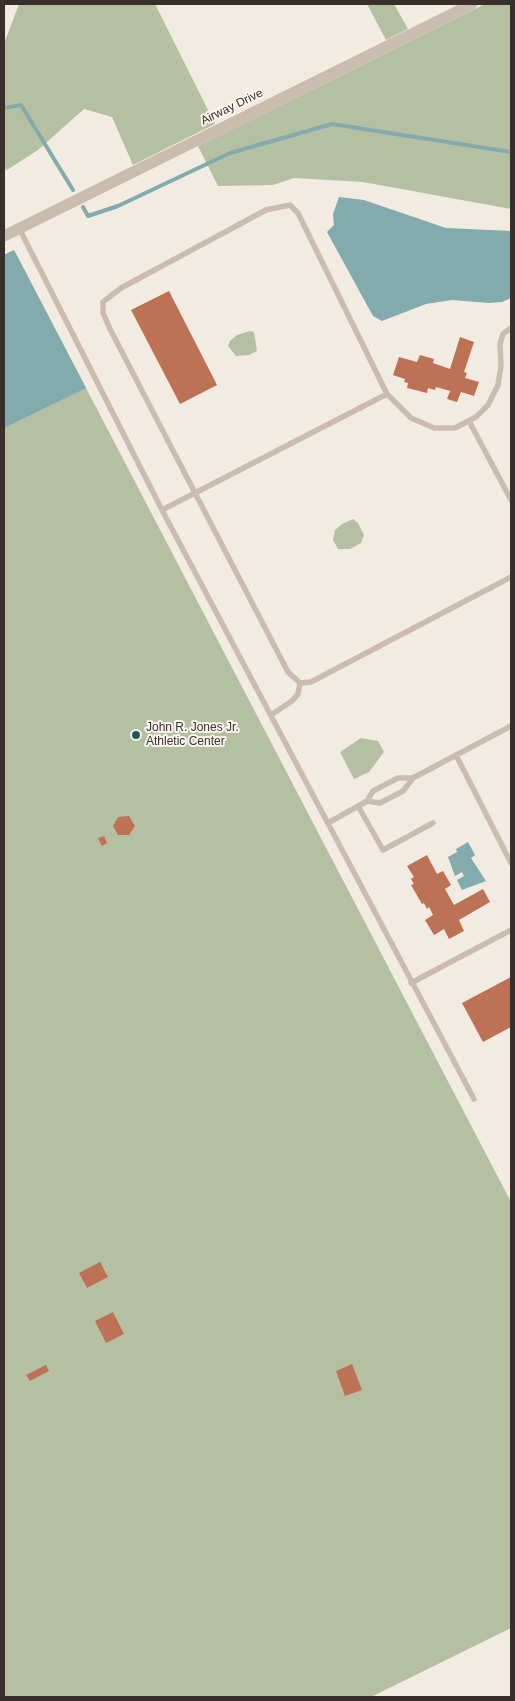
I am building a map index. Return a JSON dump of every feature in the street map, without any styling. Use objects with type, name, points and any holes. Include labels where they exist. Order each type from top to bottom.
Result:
[{"type":"street","name":"Airway Drive","points":[[4,236],[472,4]]},
{"type":"lane","points":[[511,328],[503,334],[500,344],[501,366],[498,386],[488,405],[476,418],[455,428],[434,428],[411,418],[387,394],[298,213],[290,205],[266,210],[120,288],[102,302],[103,314],[110,329],[288,672],[300,683],[311,682],[511,577]]},
{"type":"lane","points":[[19,228],[162,510],[474,1099]]},
{"type":"lane","points":[[162,510],[387,394]]},
{"type":"lane","points":[[469,421],[511,500]]},
{"type":"lane","points":[[271,715],[292,701],[298,694],[300,683]]},
{"type":"lane","points":[[367,801],[380,803],[403,790],[413,778],[511,726]]},
{"type":"lane","points":[[456,755],[511,863]]},
{"type":"lane","points":[[328,824],[367,801],[373,792],[398,778],[413,778]]},
{"type":"lane","points":[[358,806],[383,850],[433,823]]},
{"type":"lane","points":[[411,983],[511,930]]},
{"type":"green space","points":[[19,4],[155,4],[215,124],[133,165],[112,117],[84,109],[38,150],[7,170],[4,169],[4,44]]},
{"type":"green space","points":[[367,4],[394,4],[408,29],[386,40]]},
{"type":"green space","points":[[485,4],[511,4],[511,209],[363,182],[294,178],[273,185],[218,186],[198,146]]},
{"type":"green space","name":"John R. Jones Jr. Athletic Center","points":[[14,250],[511,1202],[511,1628],[371,1697],[4,1697],[4,255]]},
{"type":"green space","points":[[250,331],[254,332],[257,351],[249,355],[236,356],[228,346],[230,341],[237,335]]},
{"type":"green space","points":[[353,519],[358,523],[364,535],[361,543],[350,549],[338,549],[333,540],[335,530]]},
{"type":"green space","points":[[361,738],[378,741],[384,752],[369,772],[354,779],[340,752]]},
{"type":"water","points":[[339,197],[364,200],[446,228],[511,231],[511,298],[502,302],[489,303],[452,300],[426,304],[382,321],[373,316],[327,232],[334,225],[333,214]]},
{"type":"water","points":[[14,250],[86,388],[4,428],[4,255]]},
{"type":"water","points":[[468,842],[475,855],[471,858],[486,881],[462,890],[457,880],[464,876],[462,872],[455,876],[448,857],[457,852],[456,849]]},
{"type":"building","points":[[169,291],[217,385],[180,404],[131,310]]},
{"type":"building","points":[[460,337],[474,342],[464,372],[467,373],[465,378],[479,382],[474,396],[461,392],[457,402],[447,399],[450,391],[436,387],[435,390],[428,388],[427,393],[407,388],[408,383],[404,382],[405,379],[393,375],[399,357],[417,362],[420,355],[434,359],[433,363],[450,369]]},
{"type":"building","points":[[129,816],[135,826],[129,835],[118,835],[113,826],[118,817]]},
{"type":"building","points":[[104,836],[107,843],[102,846],[98,838]]},
{"type":"building","points":[[427,855],[437,874],[443,871],[451,885],[445,889],[454,905],[483,889],[490,902],[459,920],[464,931],[449,939],[444,929],[434,935],[425,920],[433,915],[429,907],[427,909],[424,903],[422,904],[411,885],[414,884],[411,879],[414,877],[407,866]]},
{"type":"building","points":[[511,977],[511,1027],[483,1042],[462,1003]]},
{"type":"building","points":[[100,1262],[108,1277],[87,1288],[79,1273]]},
{"type":"building","points":[[113,1312],[124,1334],[106,1343],[95,1321]]},
{"type":"building","points":[[352,1364],[362,1390],[345,1396],[336,1371]]},
{"type":"building","points":[[46,1365],[49,1371],[30,1381],[26,1375]]},
{"type":"waterway","points":[[4,108],[21,105],[73,190]]},
{"type":"waterway","points":[[83,207],[88,216],[118,206],[230,153],[332,124],[511,152]]},
{"type":"place","name":"John R. Jones Jr. Athletic Center","points":[[136,735]]}]
